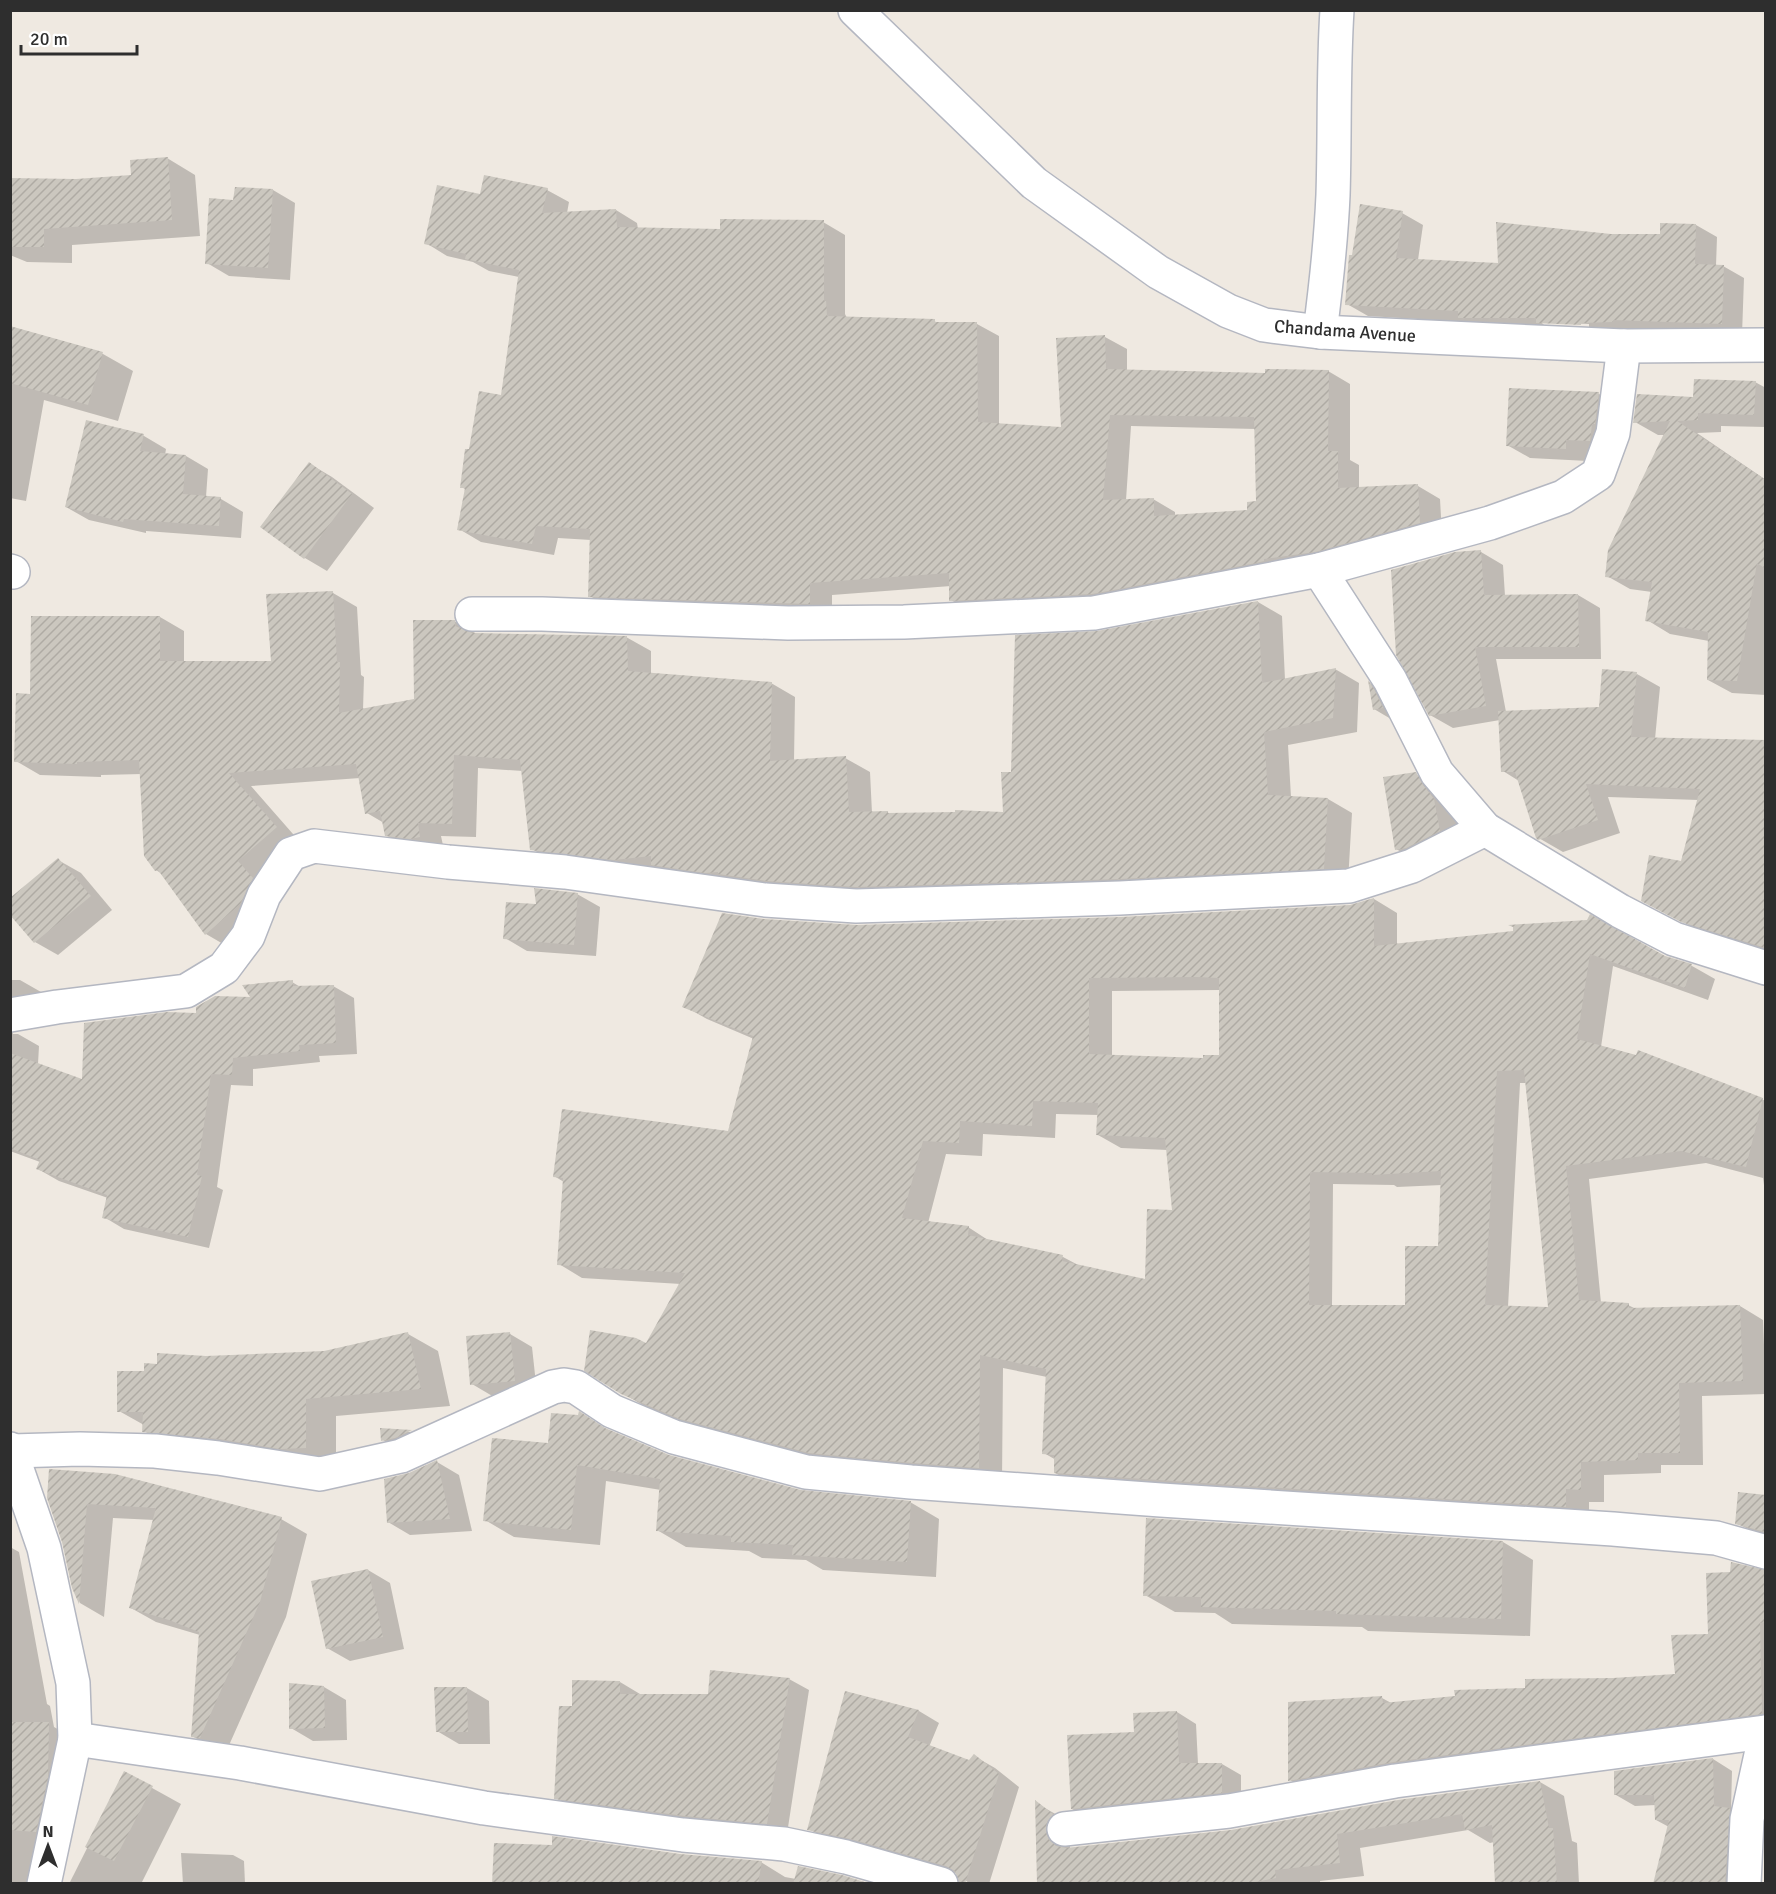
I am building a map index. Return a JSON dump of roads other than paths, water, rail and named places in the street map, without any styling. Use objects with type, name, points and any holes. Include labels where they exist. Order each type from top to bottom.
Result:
[{"type":"street","name":"Chandama Avenue","points":[[855,10],[1034,183],[1148,265],[1228,311],[1264,326],[1320,332],[1624,346],[1766,345]]},
{"type":"street","points":[[1320,332],[1329,260],[1337,10]]},
{"type":"street","points":[[472,614],[542,614],[788,623],[904,622],[1094,613],[1319,570],[1490,523],[1563,497],[1598,474],[1613,433],[1624,346]]},
{"type":"street","points":[[1319,570],[1390,680],[1437,773],[1485,829],[1620,911],[1674,939],[1766,968]]},
{"type":"street","points":[[10,1015],[186,991],[224,968],[248,936],[264,894],[291,854],[315,846],[448,862],[565,872],[765,900],[856,906],[1120,898],[1349,886],[1412,866],[1485,829]]},
{"type":"street","points":[[44,1884],[75,1739],[73,1683],[46,1559],[11,1450],[155,1451],[320,1474],[401,1456],[553,1387],[564,1385],[576,1387],[612,1411],[674,1437],[806,1472],[1149,1499],[1624,1530],[1716,1538],[1766,1552]]},
{"type":"street","points":[[1064,1829],[1229,1812],[1395,1781],[1765,1732],[1747,1819],[1744,1884]]},
{"type":"street","points":[[75,1739],[240,1763],[484,1808],[683,1834],[784,1844],[846,1857],[941,1884]]}]
